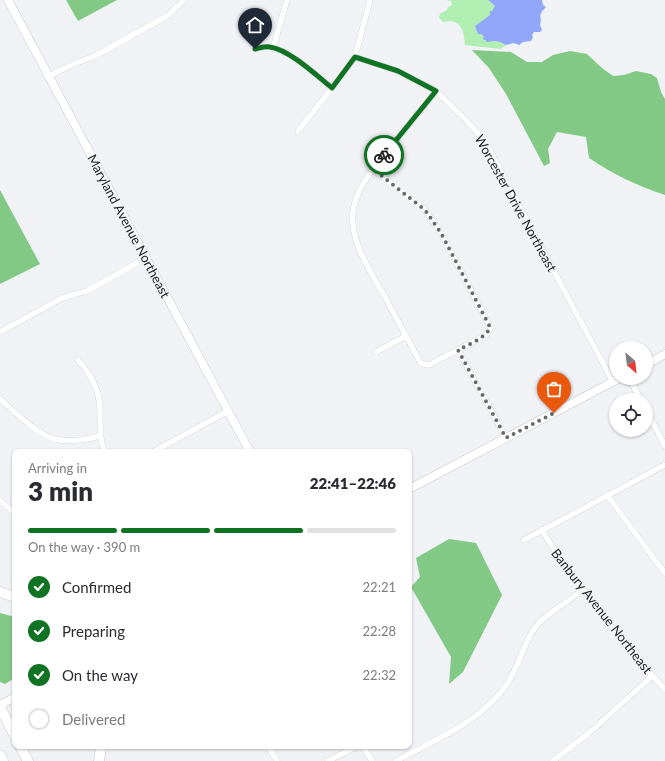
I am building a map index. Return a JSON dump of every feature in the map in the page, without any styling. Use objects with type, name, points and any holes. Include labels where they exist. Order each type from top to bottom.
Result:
[{"type":"highway","points":[[0,592],[12,596]]},
{"type":"highway","points":[[0,706],[12,730]]},
{"type":"highway","points":[[22,749],[28,761]]},
{"type":"highway","points":[[99,761],[101,749]]},
{"type":"highway","points":[[0,755],[3,761]]},
{"type":"street","name":"Maryland Avenue Northeast","points":[[8,0],[248,449]]},
{"type":"street","points":[[49,76],[71,65],[95,56],[167,16],[184,0]]},
{"type":"street","points":[[273,48],[287,0]]},
{"type":"street","points":[[298,131],[355,57],[370,0]]},
{"type":"street","points":[[255,49],[267,47],[273,48],[294,58],[332,88]]},
{"type":"street","name":"Worcester Drive Northeast","points":[[355,57],[398,71],[436,91],[481,137],[609,366]]},
{"type":"street","points":[[373,169],[425,210],[431,218],[441,233],[490,327],[486,335],[429,365],[420,362],[362,255],[353,221],[356,198],[360,188],[373,169],[436,91]]},
{"type":"street","points":[[0,332],[62,298],[87,291],[146,258]]},
{"type":"street","points":[[376,352],[406,336]]},
{"type":"street","points":[[458,350],[506,438]]},
{"type":"street","points":[[653,360],[665,354]]},
{"type":"street","points":[[78,360],[91,378],[97,390],[100,401],[100,436],[104,449]]},
{"type":"street","points":[[412,487],[609,384]]},
{"type":"street","points":[[0,399],[44,435],[59,440],[75,441],[100,436]]},
{"type":"street","points":[[158,449],[228,411]]},
{"type":"street","points":[[653,423],[665,446]]},
{"type":"street","points":[[524,540],[665,465]]},
{"type":"street","points":[[607,496],[665,573]]},
{"type":"street","points":[[0,501],[12,511]]},
{"type":"street","name":"Banbury Avenue Northeast","points":[[542,530],[551,547],[627,648],[665,689]]},
{"type":"street","points":[[396,761],[461,726],[485,709],[502,691],[513,674],[527,642],[539,623],[548,613],[583,589]]},
{"type":"street","points":[[553,761],[589,732],[652,676]]},
{"type":"street","points":[[0,706],[12,698]]},
{"type":"street","points":[[270,749],[277,761]]},
{"type":"street","points":[[328,761],[351,749]]},
{"type":"street","points":[[365,749],[372,761]]},
{"type":"green space","points":[[66,0],[117,0],[78,21]]},
{"type":"green space","points":[[446,0],[488,0],[495,6],[490,15],[475,26],[486,40],[500,42],[506,45],[500,49],[465,45],[464,35],[460,26],[454,22],[443,22],[439,18],[440,14],[452,5],[451,1]]},
{"type":"green space","points":[[472,50],[511,52],[527,62],[542,62],[553,55],[570,51],[587,54],[613,76],[624,75],[636,71],[651,74],[657,78],[661,92],[665,99],[665,195],[626,179],[589,158],[586,137],[557,132],[548,149],[550,163],[544,166],[506,94],[489,68]]},
{"type":"green space","points":[[0,190],[40,264],[0,284]]},
{"type":"green space","points":[[449,539],[476,543],[502,595],[463,672],[449,684],[451,657],[412,589],[412,586],[420,577],[416,558]]},
{"type":"green space","points":[[0,613],[12,616],[12,680],[5,684],[0,682]]},
{"type":"water","points":[[488,0],[542,0],[543,5],[546,7],[540,15],[540,25],[542,30],[540,32],[534,32],[531,41],[523,42],[519,45],[514,43],[506,45],[494,41],[486,42],[481,34],[478,34],[475,26],[490,15],[490,11],[492,11],[495,6]]},
{"type":"way so far","points":[[384,155],[373,169],[406,196],[416,202],[431,218],[441,233],[490,327],[486,335],[458,350],[506,438],[554,413]]},
{"type":"route","points":[[255,49],[267,47],[283,52],[294,58],[332,88],[355,57],[398,71],[436,91],[384,155]]}]
